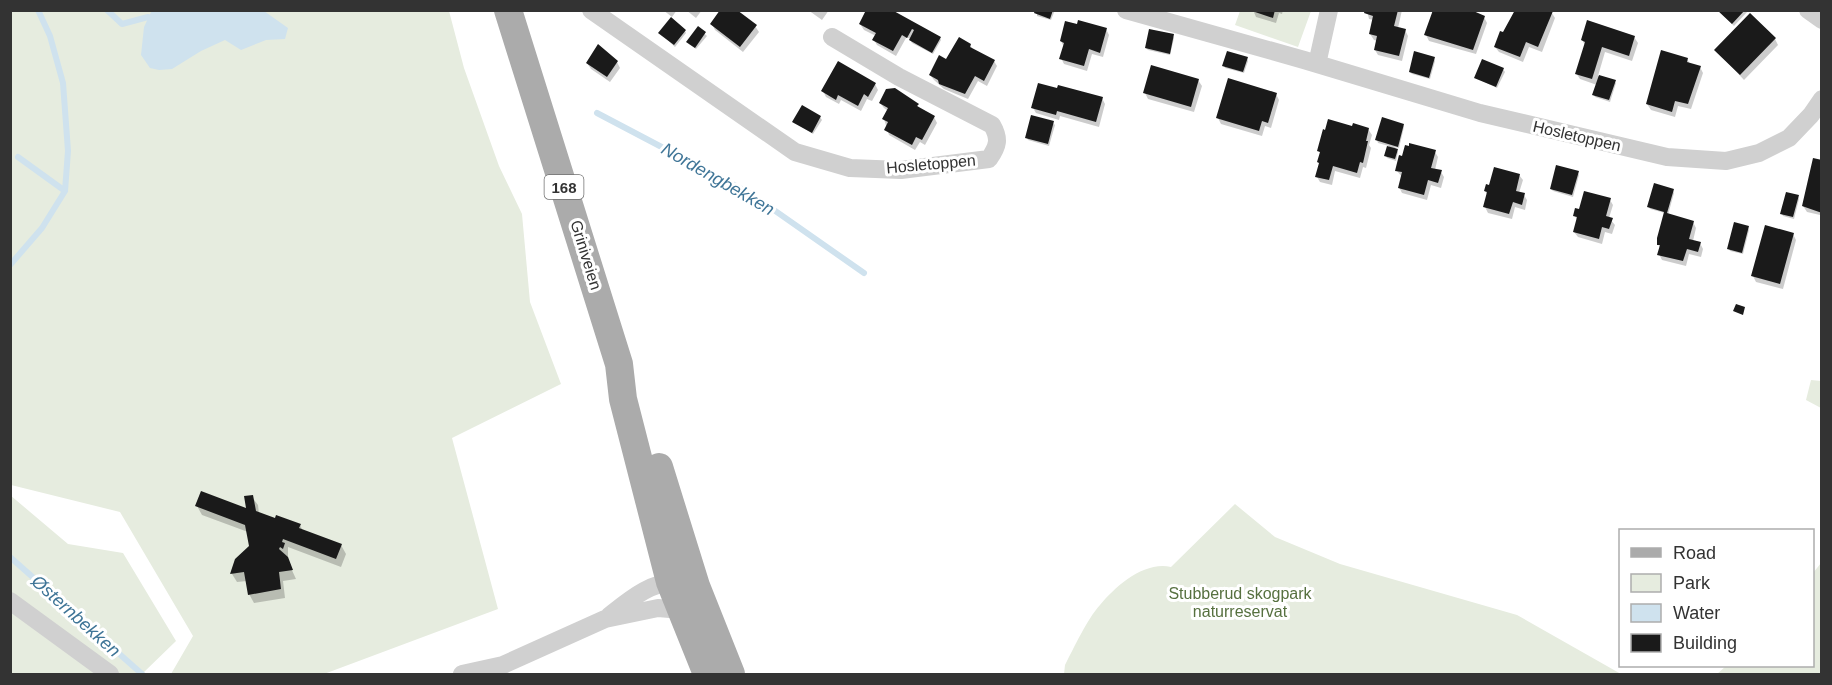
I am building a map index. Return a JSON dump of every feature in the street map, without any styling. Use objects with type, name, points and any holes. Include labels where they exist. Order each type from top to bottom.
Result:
[{"type":"main road","name":"Griniveien","points":[[508,10],[619,364],[623,399],[683,584],[731,675]]},
{"type":"main road","name":"Griniveien","points":[[683,584],[681,610],[707,675]]},
{"type":"street","name":"Hosletoppen","points":[[591,10],[795,152],[850,168],[901,170],[989,159],[997,147],[998,135],[992,125],[899,78],[832,37]]},
{"type":"street","name":"Hosletoppen","points":[[1126,10],[1480,113],[1667,157],[1726,161],[1759,153],[1789,138],[1811,115],[1821,99]]},
{"type":"street","points":[[1317,64],[1329,10]]},
{"type":"street","points":[[1808,10],[1821,21]]},
{"type":"street","points":[[605,619],[636,594],[683,584]]},
{"type":"street","points":[[10,601],[110,675]]},
{"type":"street","points":[[462,675],[503,665],[605,619],[658,608],[681,610]]},
{"type":"green space","points":[[11,11],[449,11],[464,68],[499,166],[522,214],[530,302],[561,384],[452,438],[498,609],[324,674],[171,674],[193,636],[120,512],[11,485]]},
{"type":"green space","points":[[1240,11],[1311,11],[1298,47],[1235,25]]},
{"type":"green space","points":[[1811,380],[1821,381],[1821,408],[1806,400]]},
{"type":"green space","points":[[10,495],[68,544],[123,553],[176,641],[142,674],[11,674]]},
{"type":"green space","name":"Stubberud skogpark naturreservat","points":[[1235,504],[1275,537],[1340,564],[1517,615],[1621,674],[1064,674],[1065,665],[1095,611],[1122,583],[1141,571],[1161,566],[1171,567]]},
{"type":"green space","points":[[1821,563],[1821,674],[1717,674],[1725,667],[1814,667],[1814,572]]},
{"type":"water","points":[[152,10],[264,11],[288,28],[285,39],[266,40],[241,50],[225,40],[201,51],[172,69],[159,70],[150,68],[141,55],[144,27]]},
{"type":"building","points":[[720,10],[737,10],[757,25],[740,47],[710,24]]},
{"type":"building","points":[[866,10],[887,12],[892,10],[941,37],[932,53],[909,40],[914,30],[912,29],[907,38],[902,35],[893,51],[872,40],[876,33],[859,24]]},
{"type":"building","points":[[1035,10],[1053,10],[1050,19],[1034,13]]},
{"type":"building","points":[[1249,10],[1275,10],[1273,18]]},
{"type":"building","points":[[1365,10],[1398,10],[1394,26],[1406,29],[1399,56],[1374,50],[1377,36],[1369,34],[1373,16],[1364,13]]},
{"type":"building","points":[[1433,10],[1471,10],[1485,16],[1473,50],[1424,35]]},
{"type":"building","points":[[1515,10],[1553,11],[1538,47],[1526,42],[1520,57],[1494,47],[1500,31],[1503,32]]},
{"type":"building","points":[[1717,10],[1745,10],[1732,24]]},
{"type":"building","points":[[1750,13],[1776,38],[1740,75],[1714,50]]},
{"type":"building","points":[[671,17],[686,30],[674,45],[658,33]]},
{"type":"building","points":[[1078,20],[1107,28],[1100,53],[1089,49],[1084,66],[1059,59],[1064,43],[1060,41],[1065,21],[1077,24]]},
{"type":"building","points":[[1587,20],[1635,36],[1629,56],[1602,47],[1592,79],[1575,74],[1585,42],[1581,40]]},
{"type":"building","points":[[698,26],[706,32],[695,48],[686,42]]},
{"type":"building","points":[[1149,29],[1174,34],[1170,54],[1145,48]]},
{"type":"building","points":[[959,37],[971,44],[970,47],[995,60],[984,81],[975,76],[965,94],[939,84],[938,80],[929,75],[939,55],[946,59]]},
{"type":"building","points":[[598,44],[618,61],[607,77],[586,63]]},
{"type":"building","points":[[1661,50],[1688,58],[1687,62],[1701,66],[1688,104],[1675,101],[1672,112],[1646,104]]},
{"type":"building","points":[[1227,51],[1248,57],[1243,72],[1222,66]]},
{"type":"building","points":[[1414,51],[1435,57],[1429,78],[1409,72]]},
{"type":"building","points":[[1482,59],[1504,68],[1496,87],[1474,78]]},
{"type":"building","points":[[838,61],[876,83],[868,97],[864,94],[858,106],[838,95],[836,100],[821,91]]},
{"type":"building","points":[[1151,65],[1199,79],[1191,107],[1143,93]]},
{"type":"building","points":[[1599,75],[1616,80],[1609,100],[1592,95]]},
{"type":"building","points":[[1228,78],[1277,93],[1268,123],[1262,121],[1259,131],[1216,118]]},
{"type":"building","points":[[1038,83],[1057,88],[1058,85],[1103,97],[1096,122],[1057,111],[1056,115],[1031,108]]},
{"type":"building","points":[[895,88],[919,104],[917,106],[935,116],[922,140],[916,137],[912,145],[884,130],[888,122],[882,119],[888,108],[879,103],[886,89]]},
{"type":"building","points":[[802,105],[821,116],[812,133],[792,122]]},
{"type":"building","points":[[1031,115],[1054,121],[1048,144],[1025,138]]},
{"type":"building","points":[[1382,117],[1404,124],[1398,147],[1375,140]]},
{"type":"building","points":[[1328,119],[1369,128],[1363,163],[1360,162],[1357,173],[1333,166],[1329,180],[1315,177],[1320,152],[1317,151]]},
{"type":"building","points":[[1409,143],[1436,150],[1431,168],[1442,170],[1438,183],[1428,180],[1424,195],[1398,188],[1402,172],[1395,171],[1399,155],[1402,156],[1405,145],[1409,146]]},
{"type":"building","points":[[1387,146],[1398,149],[1395,159],[1384,156]]},
{"type":"building","points":[[1813,158],[1822,160],[1822,213],[1802,206]]},
{"type":"building","points":[[1556,165],[1579,171],[1572,195],[1550,189]]},
{"type":"building","points":[[1494,167],[1520,174],[1516,191],[1525,193],[1522,205],[1513,202],[1509,214],[1483,207],[1487,192],[1484,191],[1486,184],[1489,185]]},
{"type":"building","points":[[1654,183],[1674,189],[1667,213],[1694,221],[1689,239],[1701,242],[1698,252],[1687,249],[1683,261],[1657,255],[1660,245],[1657,245],[1657,238],[1664,212],[1647,207]]},
{"type":"building","points":[[1584,191],[1611,198],[1606,216],[1613,218],[1609,229],[1602,227],[1599,239],[1573,232],[1577,217],[1573,216],[1575,208],[1579,209]]},
{"type":"building","points":[[1786,192],[1799,195],[1793,217],[1780,214]]},
{"type":"building","points":[[1734,222],[1749,226],[1742,253],[1727,249]]},
{"type":"building","points":[[1765,225],[1794,233],[1780,284],[1751,276]]},
{"type":"building","points":[[1736,304],[1745,307],[1743,315],[1733,311]]},
{"type":"building","points":[[201,491],[246,508],[244,496],[253,495],[256,511],[301,524],[299,528],[342,544],[336,559],[283,539],[282,542],[285,543],[283,549],[280,547],[279,549],[288,557],[293,570],[279,572],[281,589],[248,595],[244,572],[230,574],[235,559],[249,546],[245,525],[195,506]]},
{"type":"waterway","name":"Østernbekken","points":[[10,265],[42,228],[65,191],[68,151],[63,83],[50,36],[38,10]]},
{"type":"waterway","name":"Nordengbekken","points":[[107,10],[122,24],[148,17]]},
{"type":"waterway","name":"Nordengbekken","points":[[597,113],[751,194],[864,273]]},
{"type":"waterway","points":[[18,157],[65,191]]},
{"type":"waterway","name":"Østernbekken","points":[[10,557],[142,674]]}]
